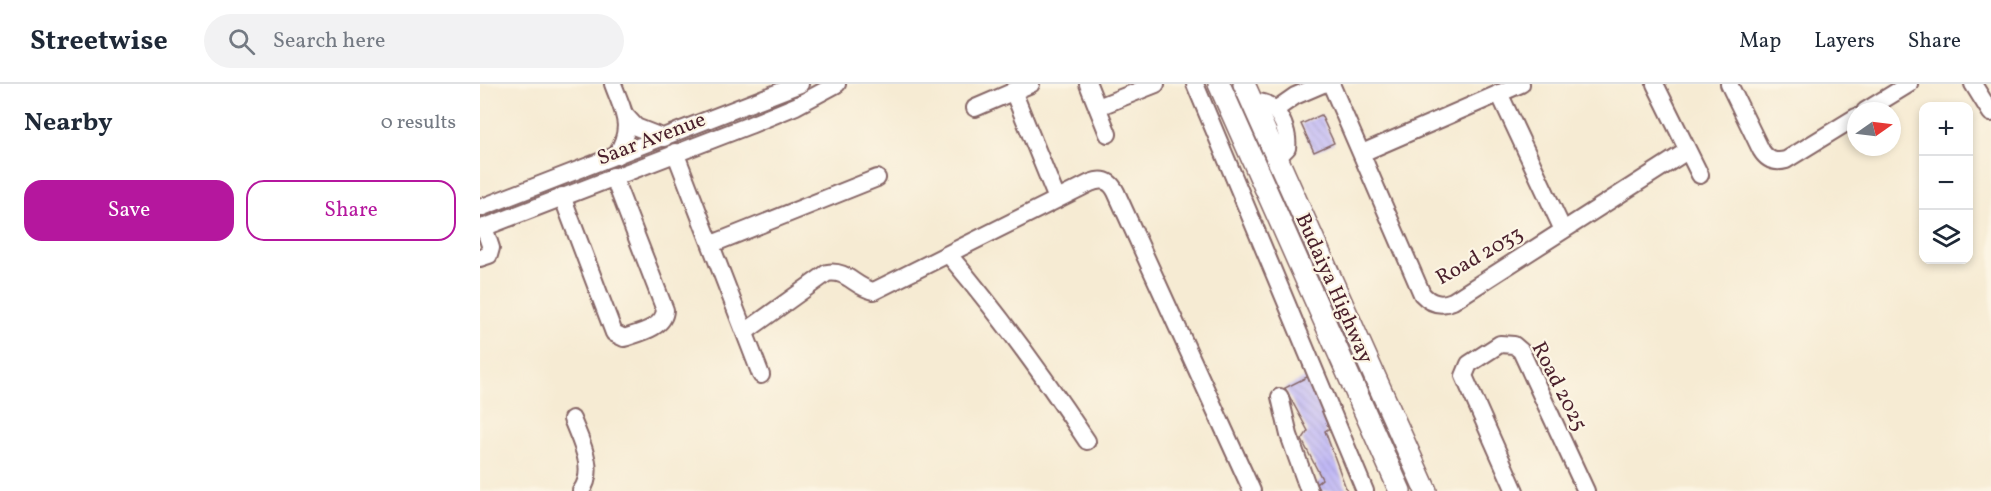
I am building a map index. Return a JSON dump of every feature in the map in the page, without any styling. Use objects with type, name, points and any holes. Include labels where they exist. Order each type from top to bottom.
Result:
[{"type":"main road","name":"Budaiya Highway","points":[[1219,84],[1400,491]]},
{"type":"main road","name":"Budaiya Highway","points":[[1244,84],[1425,491]]},
{"type":"street","points":[[613,84],[625,115],[626,135],[616,156]]},
{"type":"street","name":"Saar Avenue","points":[[480,208],[800,84]]},
{"type":"street","name":"Saar Avenue","points":[[482,228],[712,139],[781,111],[837,84]]},
{"type":"street","points":[[975,108],[1030,84]]},
{"type":"street","points":[[1195,84],[1365,491]]},
{"type":"street","points":[[1275,110],[1295,96],[1323,84]]},
{"type":"street","name":"Road 2033","points":[[1331,84],[1419,287],[1427,299],[1433,302],[1447,303],[1453,300],[1687,151]]},
{"type":"street","points":[[1362,153],[1521,84]]},
{"type":"street","points":[[1655,84],[1700,175]]},
{"type":"street","points":[[1729,84],[1761,150],[1768,159],[1774,161],[1780,162],[1791,158],[1847,123]]},
{"type":"street","points":[[1880,102],[1909,84]]},
{"type":"street","points":[[1973,84],[1991,113]]},
{"type":"street","points":[[1091,85],[1108,134]]},
{"type":"street","points":[[1098,107],[1152,85]]},
{"type":"street","points":[[1013,91],[1057,199]]},
{"type":"street","points":[[1499,93],[1563,230]]},
{"type":"street","points":[[1253,104],[1265,103],[1275,110],[1287,138],[1284,152],[1277,158]]},
{"type":"street","points":[[625,115],[636,127],[664,138]]},
{"type":"street","points":[[675,152],[761,375]]},
{"type":"street","points":[[562,196],[614,333],[624,338],[655,326],[665,316],[665,310],[613,176]]},
{"type":"street","points":[[712,244],[878,178]]},
{"type":"street","points":[[745,332],[827,273],[843,274],[865,290],[874,291],[1057,199],[1097,180],[1105,180],[1112,185],[1252,491]]},
{"type":"street","points":[[480,198],[521,192]]},
{"type":"street","points":[[480,258],[489,255],[491,248],[482,228]]},
{"type":"street","points":[[949,255],[1022,345],[1087,441]]},
{"type":"street","name":"Road 2025","points":[[1515,491],[1464,376],[1469,363],[1505,343],[1514,345],[1521,351],[1586,491]]},
{"type":"street","points":[[1280,397],[1289,435],[1310,491]]},
{"type":"street","points":[[572,419],[588,467],[581,491]]},
{"type":"building","points":[[1321,115],[1334,143],[1314,152],[1301,124]]},
{"type":"building","points":[[1309,376],[1334,425],[1325,431],[1347,491],[1320,491],[1316,484],[1322,479],[1302,440],[1308,431],[1285,388]]}]
